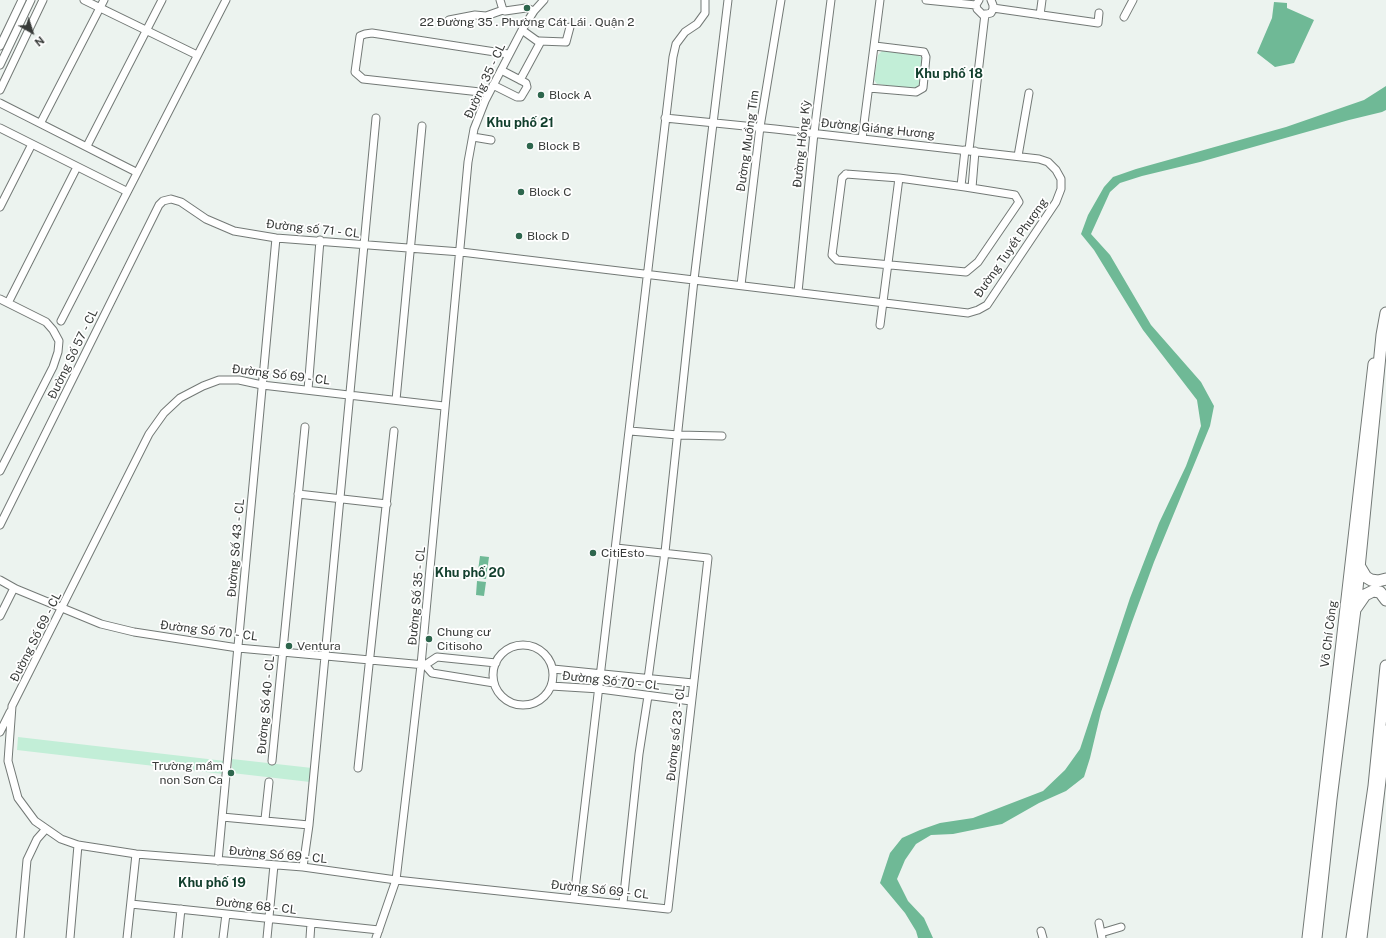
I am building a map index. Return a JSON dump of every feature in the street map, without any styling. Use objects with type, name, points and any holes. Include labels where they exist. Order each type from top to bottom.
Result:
[{"type":"main road","name":"Võ Chí Công","points":[[1308,938],[1342,676],[1355,608],[1382,335],[1386,313]]},
{"type":"main road","name":"Võ Chí Công","points":[[1316,938],[1376,344],[1382,335]]},
{"type":"main road","points":[[1360,567],[1370,580],[1378,581],[1386,579]]},
{"type":"main road","points":[[1355,608],[1365,595],[1373,591],[1380,592],[1386,600]]},
{"type":"main road","points":[[1352,938],[1380,786],[1386,666]]},
{"type":"main road","points":[[1361,938],[1386,731]]},
{"type":"street","points":[[0,46],[22,0]]},
{"type":"street","points":[[0,65],[31,0]]},
{"type":"street","points":[[0,82],[39,0]]},
{"type":"street","points":[[0,90],[43,0]]},
{"type":"street","points":[[84,0],[197,55]]},
{"type":"street","points":[[41,122],[104,0]]},
{"type":"street","points":[[87,146],[162,0]]},
{"type":"street","points":[[61,321],[126,191],[226,0]]},
{"type":"street","points":[[500,0],[503,10]]},
{"type":"street","name":"Đường 35 - CL","points":[[461,252],[468,162],[473,137],[489,93],[508,54],[534,11],[544,0]]},
{"type":"street","points":[[574,898],[600,689],[665,118],[676,44],[685,32],[698,24],[705,13],[705,0]]},
{"type":"street","points":[[648,679],[665,552],[694,280],[728,0]]},
{"type":"street","name":"Đường Muồng Tím","points":[[741,285],[760,127],[781,0]]},
{"type":"street","name":"Đường Hồng Kỳ","points":[[798,292],[814,133],[831,0]]},
{"type":"street","points":[[862,139],[880,0]]},
{"type":"street","points":[[926,0],[978,3],[979,13],[985,14],[991,13],[993,8],[991,0]]},
{"type":"street","points":[[1040,15],[1042,0]]},
{"type":"street","points":[[1124,17],[1133,0]]},
{"type":"street","points":[[449,20],[475,15],[486,16],[503,10],[526,8],[534,11]]},
{"type":"street","points":[[993,8],[1098,23],[1099,13]]},
{"type":"street","points":[[961,186],[970,150],[985,14]]},
{"type":"street","points":[[522,30],[539,41],[566,42],[570,27]]},
{"type":"street","points":[[489,93],[364,79],[355,72],[360,36],[372,33],[508,54]]},
{"type":"street","points":[[520,80],[540,43],[539,41]]},
{"type":"street","points":[[869,88],[916,92],[922,88],[926,57],[924,52],[875,46]]},
{"type":"street","points":[[493,85],[517,97],[521,97],[527,86],[526,83],[501,70]]},
{"type":"street","points":[[1018,156],[1029,93]]},
{"type":"street","points":[[0,103],[41,122],[136,172]]},
{"type":"street","points":[[303,867],[309,825],[376,118]]},
{"type":"street","name":"Đường Giáng Hương","points":[[665,118],[970,150]]},
{"type":"street","points":[[396,400],[412,248],[422,126]]},
{"type":"street","points":[[0,128],[126,191]]},
{"type":"street","points":[[473,137],[492,140]]},
{"type":"street","points":[[0,207],[32,144]]},
{"type":"street","points":[[970,150],[972,188]]},
{"type":"street","name":"Đường Tuyết Phượng","points":[[648,274],[882,301],[968,313],[978,310],[987,305],[1056,202],[1061,189],[1059,175],[1048,162],[1039,159],[970,150]]},
{"type":"street","points":[[8,302],[77,167]]},
{"type":"street","points":[[846,174],[898,178],[961,186],[1015,195],[1019,202],[972,268],[966,272],[837,260],[832,255],[842,178],[846,174]]},
{"type":"street","points":[[880,325],[898,178]]},
{"type":"street","name":"Đường số 71 - CL","points":[[171,199],[181,202],[206,220],[234,230],[276,238],[320,240],[364,245],[461,252],[648,274]]},
{"type":"street","name":"Đường Số 57 - CL","points":[[0,525],[159,205],[164,201],[171,199]]},
{"type":"street","name":"Đường Số 43 - CL","points":[[218,861],[276,238]]},
{"type":"street","points":[[308,390],[320,240]]},
{"type":"street","name":"Đường Số 35 - CL","points":[[376,938],[396,880],[423,665],[444,406],[461,252]]},
{"type":"street","points":[[0,299],[46,322],[53,330],[58,341],[53,367],[0,471]]},
{"type":"street","name":"Đường Số 69 - CL","points":[[444,406],[308,390],[239,380],[219,380],[202,386],[180,398],[164,414],[149,434],[63,608],[12,706],[8,761],[18,798],[35,821],[45,830],[78,846],[136,854],[303,867],[396,880],[668,909]]},
{"type":"street","name":"Đường Số 40 - CL","points":[[272,761],[281,651],[305,427]]},
{"type":"street","points":[[630,430],[678,436],[722,436]]},
{"type":"street","points":[[358,768],[394,431]]},
{"type":"street","points":[[298,494],[387,504]]},
{"type":"street","points":[[616,548],[665,552]]},
{"type":"street","name":"Đường số 23 - CL","points":[[665,552],[708,558],[668,909]]},
{"type":"street","name":"Đường Số 70 - CL","points":[[0,580],[14,588],[101,624],[134,632],[238,648],[423,665],[432,673],[494,683]]},
{"type":"street","points":[[0,616],[14,588]]},
{"type":"street","points":[[517,645],[536,647],[544,652],[550,660],[553,669],[551,686],[545,696],[536,702],[526,705],[516,704],[506,700],[494,683],[493,673],[496,663],[501,655],[508,649],[517,645]]},
{"type":"street","name":"Đường Số 70 - CL","points":[[423,665],[436,657],[496,663]]},
{"type":"street","name":"Đường Số 70 - CL","points":[[553,669],[693,683]]},
{"type":"street","name":"Đường Số 70 - CL","points":[[551,686],[600,689],[691,701]]},
{"type":"street","points":[[623,903],[639,754],[648,696]]},
{"type":"street","points":[[0,732],[12,706]]},
{"type":"street","points":[[265,819],[269,782]]},
{"type":"street","points":[[222,817],[265,819],[309,825]]},
{"type":"street","points":[[20,938],[27,860],[37,839],[45,830]]},
{"type":"street","points":[[70,938],[78,846]]},
{"type":"street","points":[[128,938],[136,854]]},
{"type":"street","points":[[267,938],[274,865]]},
{"type":"street","name":"Đường 68 - CL","points":[[131,904],[379,930]]},
{"type":"street","points":[[178,938],[181,909]]},
{"type":"street","points":[[223,938],[226,914]]},
{"type":"street","points":[[310,938],[311,923]]},
{"type":"street","points":[[1099,923],[1102,935],[1121,927]]},
{"type":"shaded area","points":[[1274,2],[1287,3],[1287,8],[1314,20],[1294,63],[1275,67],[1257,53],[1272,18]]},
{"type":"shaded area","points":[[882,51],[915,54],[921,57],[923,59],[919,87],[915,89],[877,84],[874,80],[878,55]]},
{"type":"shaded area","points":[[1386,86],[1386,110],[1382,112],[1200,162],[1142,176],[1120,183],[1110,192],[1091,234],[1110,255],[1151,325],[1201,382],[1214,406],[1210,426],[1154,562],[1132,622],[1101,712],[1084,777],[1066,791],[1039,803],[1002,824],[953,834],[931,835],[916,844],[905,860],[897,879],[908,901],[924,918],[933,938],[918,938],[916,931],[905,913],[880,883],[890,853],[902,838],[920,830],[940,823],[973,818],[1043,791],[1065,770],[1080,749],[1130,598],[1159,523],[1186,466],[1201,426],[1197,400],[1143,330],[1094,250],[1081,234],[1088,215],[1104,187],[1113,177],[1136,169],[1286,127],[1364,100]]},
{"type":"shaded area","points":[[480,556],[489,557],[486,579],[477,578]]},
{"type":"shaded area","points":[[477,581],[486,582],[484,596],[476,595]]},
{"type":"shaded area","points":[[18,737],[225,761],[223,774],[17,750]]},
{"type":"shaded area","points":[[232,759],[312,768],[310,782],[232,773]]},
{"type":"place","name":"22 Đường 35 . Phường Cát Lái . Quận 2","points":[[527,8]]},
{"type":"place","name":"Block A","points":[[541,95]]},
{"type":"place","name":"Block B","points":[[530,146]]},
{"type":"place","name":"Block C","points":[[521,192]]},
{"type":"place","name":"Block D","points":[[519,236]]},
{"type":"place","name":"CitiEsto","points":[[593,553]]},
{"type":"place","name":"Chung cư Citisoho","points":[[429,639]]},
{"type":"place","name":"Ventura","points":[[289,646]]},
{"type":"place","name":"Trường mầm non Sơn Ca","points":[[231,773]]},
{"type":"district","name":"Khu phố 18","points":[[949,74]]},
{"type":"district","name":"Khu phố 21","points":[[520,123]]},
{"type":"district","name":"Khu phố 20","points":[[470,573]]},
{"type":"district","name":"Khu phố 19","points":[[212,883]]}]
